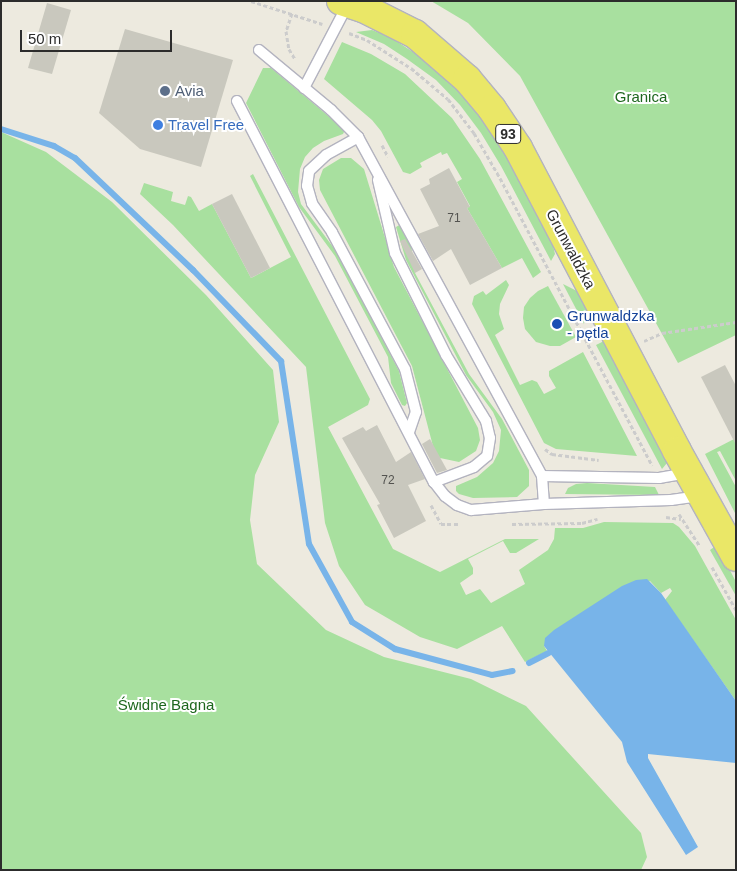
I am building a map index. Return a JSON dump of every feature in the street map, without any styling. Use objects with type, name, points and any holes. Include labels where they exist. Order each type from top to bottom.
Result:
[{"type":"main road","name":"Grunwaldzka","points":[[344,2],[363,8],[415,34],[468,79],[492,109],[518,148],[623,350],[736,557]]},
{"type":"lane","points":[[304,88],[335,29],[344,2]]},
{"type":"lane","points":[[259,50],[331,110],[358,137],[542,476],[544,504]]},
{"type":"lane","points":[[237,101],[434,482],[445,496],[457,505],[471,510],[544,504],[671,500],[696,485]]},
{"type":"lane","points":[[358,137],[326,155],[309,171],[307,186],[312,203],[332,232],[405,369],[416,412],[409,432]]},
{"type":"lane","points":[[375,167],[395,253],[446,355],[486,422],[490,438],[487,456],[474,468],[434,482]]},
{"type":"lane","points":[[542,476],[659,478],[696,485]]},
{"type":"path","points":[[251,1],[367,40],[411,68],[448,100],[474,133],[504,186],[659,478]]},
{"type":"path","points":[[623,350],[662,334],[736,322]]},
{"type":"path","points":[[671,500],[689,532],[701,548]]},
{"type":"path","points":[[710,563],[736,610]]},
{"type":"green space","name":"Granica","points":[[431,1],[736,1],[736,335],[678,363],[520,76],[468,23]]},
{"type":"green space","points":[[372,30],[390,37],[433,65],[450,80],[482,117],[508,157],[551,237],[555,254],[551,261],[501,166],[481,133],[460,105],[436,80],[407,59],[384,44],[356,32]]},
{"type":"green space","points":[[342,42],[371,54],[405,74],[452,118],[480,159],[541,272],[533,278],[522,258],[502,268],[467,208],[470,206],[457,182],[462,179],[447,153],[442,155],[441,152],[420,163],[422,167],[410,174],[403,172],[381,131],[372,120],[324,79]]},
{"type":"green space","points":[[263,68],[271,68],[345,130],[343,134],[324,141],[313,148],[305,157],[300,169],[298,192],[301,204],[336,251],[399,371],[407,403],[405,406],[402,405],[391,383],[388,357],[335,256],[299,207],[246,103]]},
{"type":"green space","name":"Świdne Bagna","points":[[1,132],[46,152],[112,202],[206,295],[273,370],[279,422],[255,475],[250,520],[257,564],[326,630],[384,657],[471,679],[526,706],[641,833],[647,857],[641,870],[1,870]]},
{"type":"green space","points":[[341,158],[351,158],[364,169],[394,267],[478,428],[480,440],[476,451],[459,462],[440,458],[434,450],[412,366],[320,190],[319,180],[323,169]]},
{"type":"green space","points":[[253,174],[370,399],[368,405],[328,427],[393,549],[440,572],[505,539],[539,539],[516,553],[510,553],[503,541],[468,559],[473,568],[473,574],[460,583],[466,595],[480,589],[491,603],[525,584],[519,570],[548,550],[554,539],[555,528],[583,528],[604,522],[673,523],[679,527],[695,546],[736,620],[736,701],[665,600],[672,591],[670,588],[661,593],[650,581],[544,646],[547,651],[525,662],[502,626],[457,649],[420,637],[365,605],[339,566],[325,523],[306,367],[173,225],[140,194],[144,183],[173,192],[171,201],[185,205],[188,196],[191,197],[199,211],[212,204],[251,278],[291,257],[250,176]]},
{"type":"green space","points":[[401,224],[411,245],[415,273],[469,374],[502,419],[529,470],[529,486],[517,497],[473,498],[459,494],[456,491],[456,486],[477,477],[493,463],[499,451],[501,430],[493,412],[466,375],[406,260],[396,227]]},
{"type":"green space","points":[[506,280],[509,285],[500,304],[499,314],[504,329],[495,335],[520,385],[532,380],[537,382],[544,394],[556,388],[549,376],[549,371],[583,352],[637,456],[556,449],[544,443],[472,304],[474,296],[483,291],[486,295]]},
{"type":"green space","points":[[563,284],[579,292],[584,300],[586,310],[584,324]]},
{"type":"green space","points":[[548,286],[576,337],[560,346],[550,346],[536,342],[525,329],[524,307],[538,291]]},
{"type":"green space","points":[[606,340],[667,456],[667,463],[662,469],[596,345]]},
{"type":"green space","points":[[736,438],[736,481],[720,451],[717,452],[736,487],[736,515],[705,454]]},
{"type":"green space","points":[[576,484],[655,487],[659,495],[565,494],[568,488]]},
{"type":"green space","points":[[717,545],[736,582],[736,596],[710,550]]},
{"type":"water","points":[[647,579],[661,593],[736,701],[736,763],[648,754],[648,758],[698,847],[686,855],[627,762],[622,742],[544,646],[545,638],[554,630],[622,586],[636,580]]},
{"type":"building","points":[[47,3],[71,10],[52,74],[28,68]]},
{"type":"building","name":"Avia","points":[[125,29],[233,60],[201,167],[140,149],[99,113]]},
{"type":"building","points":[[449,168],[470,207],[467,208],[502,268],[470,285],[451,249],[433,261],[418,234],[439,226],[420,189],[430,184],[429,179]]},
{"type":"building","points":[[232,194],[270,268],[251,278],[212,204]]},
{"type":"building","points":[[405,239],[422,269],[415,273],[400,241]]},
{"type":"building","points":[[725,365],[736,386],[736,445],[701,377]]},
{"type":"building","points":[[377,425],[396,462],[411,452],[425,479],[408,485],[426,521],[394,538],[377,505],[380,504],[342,438],[363,427],[366,431]]},
{"type":"building","points":[[430,439],[447,470],[437,473],[422,444]]},
{"type":"waterway","points":[[1,129],[54,146],[75,158],[193,270],[281,361],[309,544],[352,622],[395,649],[492,675],[513,671]]},
{"type":"waterway","points":[[529,663],[549,653]]},
{"type":"place","name":"Avia","points":[[165,91]]},
{"type":"place","name":"Travel Free","points":[[158,125]]},
{"type":"place","name":"Grunwaldzka - pętla","points":[[557,324]]}]
